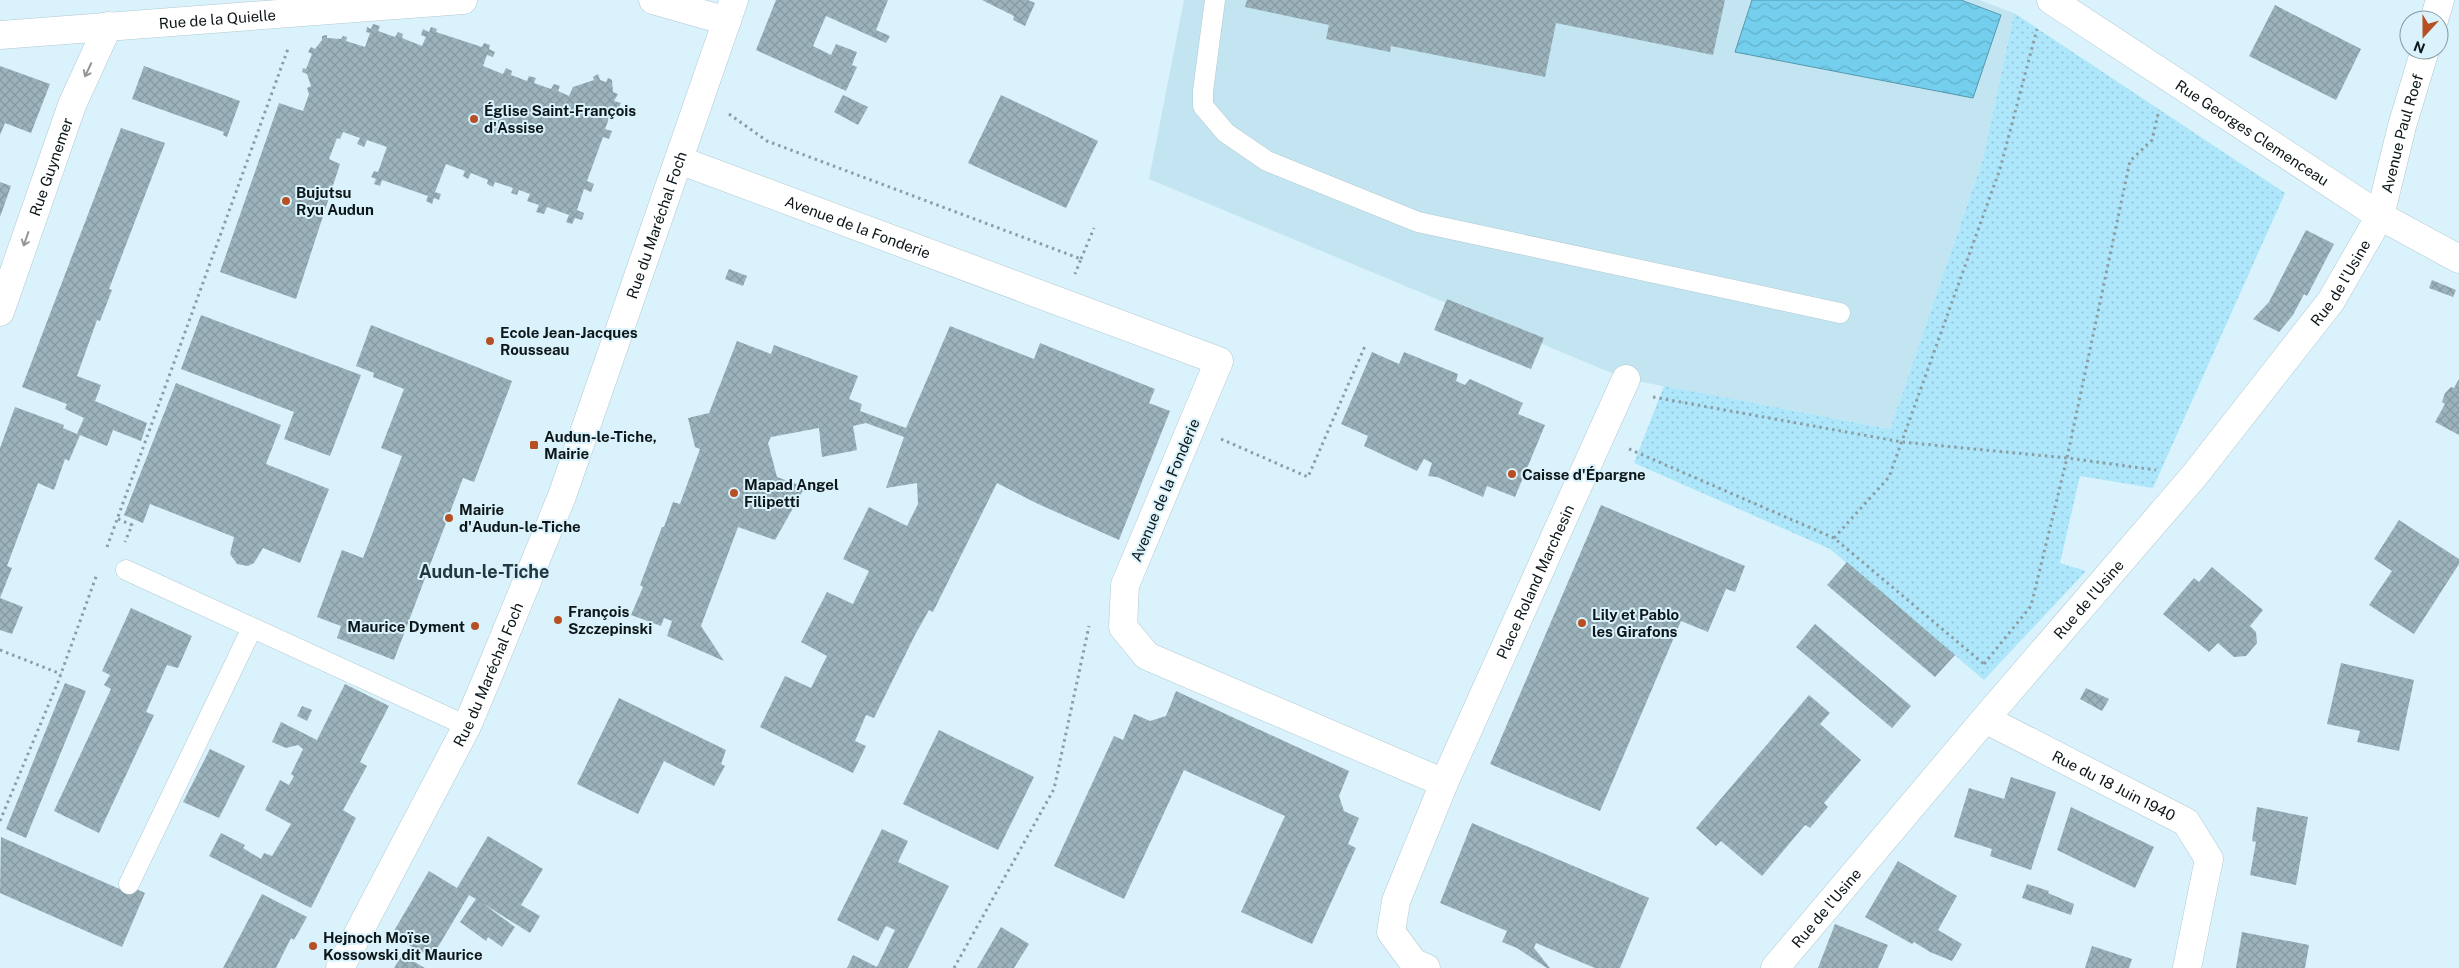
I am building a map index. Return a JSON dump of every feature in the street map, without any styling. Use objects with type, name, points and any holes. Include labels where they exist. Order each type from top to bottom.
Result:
[{"type":"street","name":"Rue de la Quielle","points":[[3,28],[108,26],[207,10],[301,12],[463,0]]},
{"type":"street","points":[[653,0],[731,11]]},
{"type":"street","name":"Rue Georges Clemenceau","points":[[2051,0],[2380,216],[2459,259]]},
{"type":"street","name":"Rue du Maréchal Foch","points":[[340,968],[467,726],[562,496],[731,11]]},
{"type":"street","name":"Rue Guynemer","points":[[0,312],[72,106],[108,26]]},
{"type":"street","name":"Avenue Paul Roef","points":[[2380,216],[2402,126],[2422,60]]},
{"type":"street","name":"Avenue de la Fonderie","points":[[679,160],[1219,361],[1125,585],[1123,627],[1147,656],[1444,783]]},
{"type":"street","name":"Rue de l'Usine","points":[[1775,968],[1984,719],[2194,476],[2331,300],[2380,216]]},
{"type":"street","name":"Place Roland Marchesin","points":[[1444,783],[1623,385]]},
{"type":"street","name":"Rue du 18 Juin 1940","points":[[1984,719],[2186,822],[2209,859],[2187,968]]},
{"type":"street","points":[[1426,968],[1414,963],[1392,932],[1396,901],[1444,783]]},
{"type":"lane","points":[[1215,0],[1203,91],[1203,106],[1226,133],[1267,161],[1418,222],[1840,313]]},
{"type":"lane","points":[[126,570],[467,726]]},
{"type":"lane","points":[[129,884],[252,628]]},
{"type":"path","points":[[104,556],[301,12]]},
{"type":"path","points":[[1834,538],[1889,477],[2000,169],[2037,28]]},
{"type":"path","points":[[1984,664],[2031,606],[2067,458],[2130,161],[2152,140],[2167,75]]},
{"type":"path","points":[[702,94],[767,141],[1081,259]]},
{"type":"path","points":[[1064,303],[1094,228]]},
{"type":"path","points":[[1191,426],[1308,476],[1364,346]]},
{"type":"path","points":[[1623,385],[1902,442],[2067,458],[2194,476]]},
{"type":"path","points":[[1600,436],[1834,538],[2012,688]]},
{"type":"path","points":[[118,519],[132,525]]},
{"type":"path","points":[[0,821],[61,674],[101,565]]},
{"type":"path","points":[[954,968],[1054,789],[1091,619]]},
{"type":"path","points":[[0,650],[61,674]]},
{"type":"shaded area","points":[[1184,0],[1979,0],[2014,13],[1983,159],[1890,429],[1626,379],[1542,344],[1543,338],[1448,299],[1446,303],[1149,179]]},
{"type":"shaded area","points":[[2014,13],[2285,193],[2153,488],[2080,476],[2060,563],[2086,571],[1984,680],[1830,549],[1634,463],[1664,386],[1890,429],[1983,159]]},
{"type":"water","points":[[1752,0],[1961,0],[2001,15],[1973,98],[1735,52]]},
{"type":"building","points":[[776,0],[888,0],[876,30],[890,36],[886,43],[826,16],[813,46],[831,55],[836,44],[857,52],[852,65],[857,67],[846,91],[756,50]]},
{"type":"building","points":[[982,0],[1028,0],[1035,3],[1025,26],[1013,20],[1014,16]]},
{"type":"building","points":[[1247,0],[1725,0],[1713,55],[1556,23],[1545,77],[1391,46],[1390,52],[1326,39],[1329,25],[1245,7]]},
{"type":"building","points":[[2275,5],[2361,49],[2336,100],[2249,56]]},
{"type":"building","name":"Église Saint-François d'Assise","points":[[373,24],[380,26],[378,31],[395,37],[398,32],[403,34],[402,38],[422,46],[426,37],[421,35],[423,29],[429,32],[431,27],[437,29],[436,32],[482,47],[484,43],[490,45],[489,49],[495,52],[493,57],[487,55],[483,66],[503,74],[506,68],[512,71],[511,75],[527,81],[529,76],[536,78],[534,83],[551,89],[554,84],[560,86],[558,91],[569,96],[573,87],[594,80],[593,77],[598,74],[600,80],[606,82],[608,78],[612,80],[613,92],[618,94],[614,101],[621,103],[618,110],[613,108],[605,129],[612,131],[609,139],[603,137],[587,181],[594,184],[591,192],[584,189],[577,210],[584,213],[582,220],[575,218],[572,224],[566,222],[569,215],[547,207],[544,214],[536,212],[539,205],[527,201],[530,194],[519,190],[517,195],[511,193],[513,188],[495,182],[493,187],[487,184],[488,180],[471,173],[468,179],[463,176],[465,171],[446,164],[435,192],[441,194],[439,200],[434,198],[432,204],[426,201],[428,196],[382,180],[380,186],[374,184],[376,179],[371,177],[374,171],[378,172],[387,147],[367,140],[364,147],[357,144],[360,138],[343,132],[340,139],[337,138],[329,159],[340,164],[296,299],[220,272],[279,103],[303,111],[309,94],[307,88],[311,86],[307,74],[302,72],[303,68],[306,69],[312,54],[308,52],[311,47],[315,49],[322,40],[322,36],[327,35],[327,38],[341,39],[343,36],[347,37],[346,41],[365,47],[370,33],[366,32],[367,27],[371,29]]},
{"type":"building","points":[[0,66],[50,84],[31,133],[5,123],[0,135]]},
{"type":"building","points":[[144,66],[240,101],[227,137],[223,135],[224,132],[132,99]]},
{"type":"building","points":[[843,95],[868,107],[858,125],[834,112]]},
{"type":"building","points":[[1001,95],[1098,141],[1066,208],[968,163]]},
{"type":"building","points":[[121,128],[165,143],[109,289],[112,290],[100,321],[97,320],[77,376],[101,385],[95,401],[147,423],[141,441],[113,430],[107,446],[80,435],[69,461],[65,459],[54,490],[38,483],[7,566],[12,568],[0,598],[0,448],[15,407],[64,425],[63,428],[77,434],[84,418],[65,409],[67,404],[22,387]]},
{"type":"building","points":[[0,182],[11,186],[0,217]]},
{"type":"building","points":[[2306,230],[2334,244],[2307,296],[2304,294],[2293,315],[2279,332],[2253,319],[2269,302]]},
{"type":"building","points":[[729,269],[747,276],[743,286],[725,279]]},
{"type":"building","points":[[2432,280],[2456,290],[2453,297],[2429,288]]},
{"type":"building","points":[[1447,299],[1544,338],[1531,369],[1434,330]]},
{"type":"building","points":[[201,315],[361,375],[330,456],[284,439],[294,412],[181,369]]},
{"type":"building","points":[[371,325],[512,381],[474,482],[463,478],[394,660],[337,638],[341,626],[317,617],[342,550],[363,558],[402,456],[381,448],[404,389],[373,377],[374,373],[356,366]]},
{"type":"building","points":[[950,326],[1034,359],[1040,343],[1155,389],[1149,403],[1170,411],[1119,540],[1036,503],[997,483],[933,612],[929,610],[915,635],[874,718],[866,715],[855,741],[866,746],[853,773],[760,727],[785,676],[811,688],[827,656],[801,642],[827,592],[853,604],[869,571],[843,559],[869,507],[907,526],[918,504],[917,483],[886,488],[904,437],[866,423],[853,426],[857,450],[822,457],[819,428],[771,437],[768,443],[777,477],[805,487],[775,540],[738,527],[701,626],[724,661],[667,636],[672,621],[664,618],[661,626],[631,615],[643,587],[640,585],[662,527],[664,527],[673,502],[680,504],[700,449],[695,447],[688,418],[709,413],[737,341],[771,354],[774,345],[858,376],[849,399],[862,404],[860,411],[906,428]]},
{"type":"building","points":[[1372,352],[1399,364],[1404,352],[1458,374],[1456,381],[1465,385],[1470,379],[1523,403],[1518,414],[1545,425],[1515,497],[1487,486],[1483,497],[1437,477],[1428,476],[1432,463],[1424,459],[1417,471],[1364,446],[1368,436],[1341,424]]},
{"type":"building","points":[[2459,379],[2459,435],[2435,422],[2445,404],[2442,402],[2445,393],[2451,387],[2454,388]]},
{"type":"building","points":[[176,383],[281,425],[266,464],[329,489],[300,563],[263,548],[254,563],[248,566],[237,564],[230,554],[234,537],[150,504],[143,523],[124,515]]},
{"type":"building","points":[[1601,505],[1745,566],[1735,592],[1726,589],[1708,632],[1681,621],[1600,811],[1490,764]]},
{"type":"building","points":[[2399,520],[2459,559],[2459,564],[2414,634],[2369,605],[2392,571],[2374,559]]},
{"type":"building","points":[[1847,562],[1955,655],[1935,677],[1827,585]]},
{"type":"building","points":[[2212,567],[2263,610],[2250,626],[2256,632],[2257,643],[2246,656],[2234,657],[2218,643],[2209,652],[2163,614],[2194,578],[2199,582]]},
{"type":"building","points":[[0,598],[23,607],[12,634],[0,630]]},
{"type":"building","points":[[131,608],[192,636],[178,668],[167,665],[146,712],[154,715],[99,833],[54,811],[111,689],[104,685],[110,675],[102,671]]},
{"type":"building","points":[[1815,624],[1911,706],[1892,728],[1796,647]]},
{"type":"building","points":[[2341,663],[2414,680],[2399,751],[2357,742],[2360,731],[2327,724]]},
{"type":"building","points":[[65,683],[86,691],[26,838],[6,829]]},
{"type":"building","points":[[345,684],[389,706],[360,762],[367,766],[343,810],[356,818],[311,908],[209,856],[221,833],[245,845],[243,848],[261,859],[264,853],[272,856],[291,824],[265,810],[280,780],[289,785],[294,776],[291,774],[303,749],[298,745],[286,748],[272,742],[281,722],[317,740]]},
{"type":"building","points":[[2086,688],[2109,699],[2102,711],[2080,699]]},
{"type":"building","points":[[1176,691],[1349,771],[1339,796],[1344,811],[1359,818],[1348,844],[1356,848],[1312,944],[1241,912],[1285,816],[1184,770],[1124,899],[1054,866],[1114,736],[1123,740],[1134,714],[1150,721],[1166,716]]},
{"type":"building","points":[[1809,695],[1830,713],[1820,724],[1861,760],[1824,803],[1828,807],[1810,828],[1805,825],[1762,876],[1721,841],[1716,846],[1696,828]]},
{"type":"building","points":[[619,698],[726,750],[721,764],[725,766],[714,786],[664,761],[638,814],[577,784]]},
{"type":"building","points":[[302,706],[312,710],[307,721],[297,716]]},
{"type":"building","points":[[939,730],[1034,777],[998,850],[903,804]]},
{"type":"building","points":[[210,749],[245,766],[219,818],[183,802]]},
{"type":"building","points":[[2011,777],[2056,792],[2031,870],[1990,856],[1992,849],[1954,837],[1969,788],[2004,799]]},
{"type":"building","points":[[2071,807],[2154,847],[2135,888],[2057,850]]},
{"type":"building","points":[[2257,807],[2308,817],[2296,885],[2250,875],[2256,842],[2252,841]]},
{"type":"building","points":[[1472,823],[1649,898],[1620,968],[1595,968],[1536,943],[1534,948],[1550,968],[1547,968],[1517,948],[1502,942],[1507,931],[1440,903]]},
{"type":"building","points":[[882,829],[908,841],[898,862],[949,886],[908,968],[847,968],[853,955],[877,967],[895,930],[886,926],[878,941],[837,920]]},
{"type":"building","points":[[488,836],[543,869],[521,905],[540,916],[530,933],[482,903],[515,927],[502,947],[488,937],[486,941],[460,922],[476,899],[469,895],[432,957],[391,936],[429,871],[457,888]]},
{"type":"building","points":[[1,837],[131,894],[134,888],[145,893],[122,947],[0,893]]},
{"type":"building","points":[[1898,861],[1957,896],[1938,930],[1962,944],[1952,961],[1930,952],[1914,942],[1912,944],[1865,917]]},
{"type":"building","points":[[2027,884],[2049,891],[2048,893],[2074,904],[2071,915],[2022,898]]},
{"type":"building","points":[[262,894],[307,917],[294,940],[291,938],[276,968],[223,968]]},
{"type":"building","points":[[1835,924],[1888,945],[1878,968],[1818,968]]},
{"type":"building","points":[[1001,927],[1029,944],[1014,968],[977,968]]},
{"type":"building","points":[[2242,932],[2309,945],[2305,968],[2236,968]]},
{"type":"building","points":[[2092,946],[2132,959],[2129,968],[2085,968]]},
{"type":"building","points":[[402,955],[425,968],[394,968]]},
{"type":"place","name":"Église Saint-François d'Assise","points":[[474,119]]},
{"type":"place","name":"Bujutsu Ryu Audun","points":[[286,201]]},
{"type":"place","name":"Ecole Jean-Jacques Rousseau","points":[[490,341]]},
{"type":"place","name":"Audun-le-Tiche, Mairie","points":[[534,445]]},
{"type":"place","name":"Caisse d'Épargne","points":[[1512,474]]},
{"type":"place","name":"Mapad Angel Filipetti","points":[[734,493]]},
{"type":"place","name":"Mairie d'Audun-le-Tiche","points":[[449,518]]},
{"type":"place","name":"François Szczepinski","points":[[558,620]]},
{"type":"place","name":"Lily et Pablo les Girafons","points":[[1582,623]]},
{"type":"place","name":"Maurice Dyment","points":[[475,626]]},
{"type":"place","name":"Hejnoch Moïse Kossowski dit Maurice","points":[[313,946]]},
{"type":"district","name":"Audun-le-Tiche","points":[[484,571]]}]
